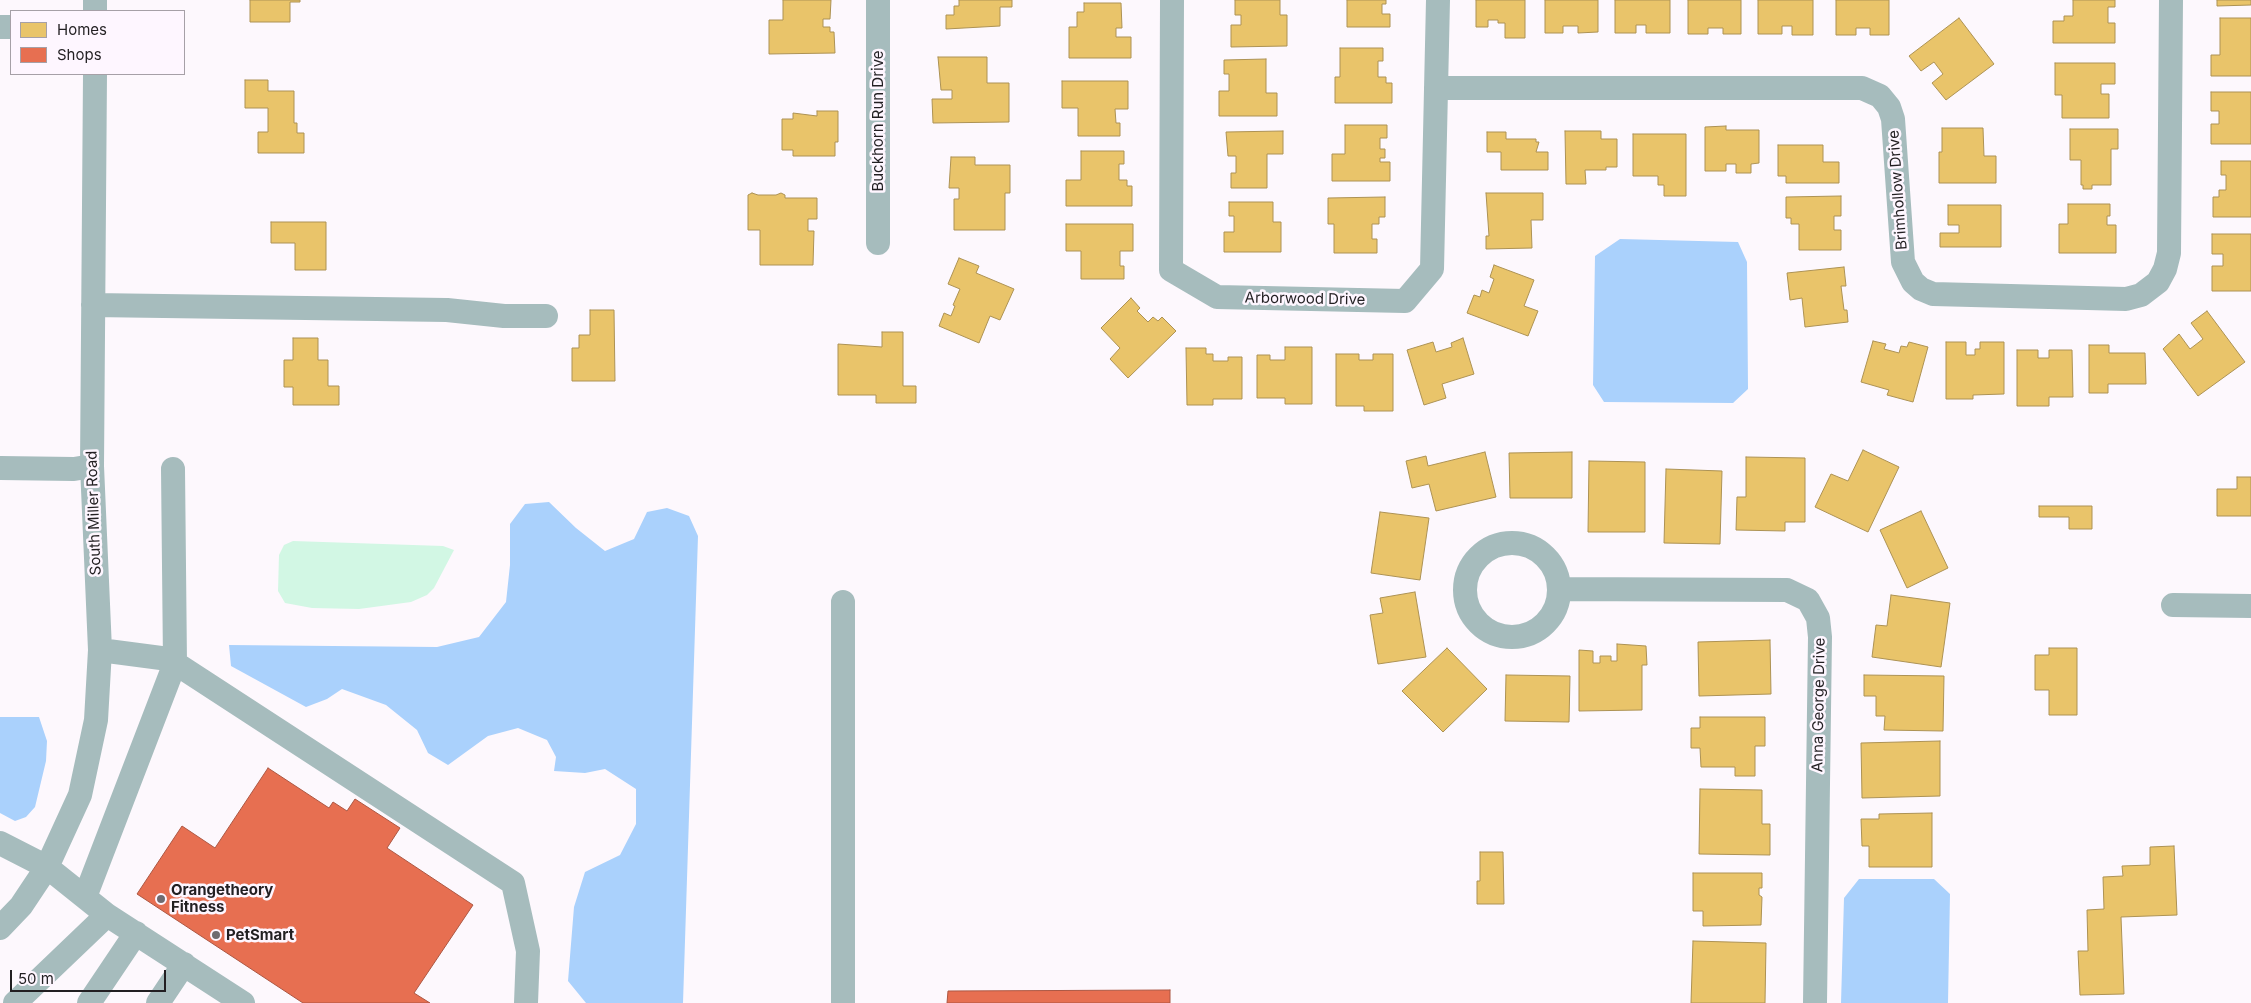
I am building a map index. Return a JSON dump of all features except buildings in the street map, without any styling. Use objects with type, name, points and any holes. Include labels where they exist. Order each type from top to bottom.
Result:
[{"type":"street","name":"Buckhorn Run Drive","points":[[878,0],[878,243]]},
{"type":"street","name":"Arborwood Drive","points":[[1172,0],[1171,270],[1217,297],[1405,301],[1432,269],[1438,0]]},
{"type":"street","name":"Brimhollow Drive","points":[[1436,88],[1862,88],[1880,96],[1889,107],[1893,119],[1903,262],[1913,282],[1921,289],[1933,294],[2126,299],[2141,296],[2158,282],[2166,269],[2169,253],[2171,0]]},
{"type":"street","name":"South Miller Road","points":[[0,928],[21,906],[47,867],[80,795],[96,720],[100,650],[92,466],[95,75]]},
{"type":"street","points":[[93,305],[447,310],[504,316],[546,316]]},
{"type":"street","points":[[0,468],[74,469],[92,466]]},
{"type":"street","points":[[85,897],[175,663],[174,469]]},
{"type":"street","name":"Anna George Drive","points":[[1560,589],[1787,590],[1808,600],[1818,618],[1820,637],[1815,1003]]},
{"type":"street","points":[[843,602],[844,1003]]},
{"type":"street","points":[[2173,605],[2251,606]]},
{"type":"street","points":[[100,650],[161,658],[175,663],[513,883],[528,951],[526,1003]]},
{"type":"street","points":[[0,844],[47,867],[107,915],[184,964],[235,1001]]},
{"type":"street","points":[[15,1003],[107,915]]},
{"type":"street","points":[[89,1003],[136,933]]},
{"type":"street","points":[[158,1003],[184,964]]},
{"type":"green space","points":[[293,541],[443,546],[454,550],[434,588],[427,595],[411,602],[359,609],[312,608],[285,603],[278,591],[279,555],[284,545]]},
{"type":"water","points":[[1620,239],[1738,242],[1747,262],[1748,389],[1733,403],[1604,402],[1593,385],[1595,256]]},
{"type":"water","points":[[549,502],[576,528],[605,551],[634,539],[647,512],[667,508],[689,516],[698,536],[683,1003],[586,1003],[568,981],[574,907],[585,872],[620,855],[636,824],[636,789],[605,769],[585,773],[554,771],[556,757],[547,740],[518,728],[488,736],[448,765],[428,753],[417,730],[386,705],[342,689],[327,699],[306,707],[231,666],[229,645],[437,647],[479,637],[506,602],[510,565],[510,524],[525,504]]},
{"type":"water","points":[[0,717],[39,717],[47,741],[46,761],[35,807],[26,817],[15,821],[0,813]]},
{"type":"water","points":[[1859,879],[1934,879],[1950,894],[1948,1003],[1841,1003],[1844,898]]},
{"type":"place","name":"Orangetheory Fitness","points":[[161,899]]},
{"type":"place","name":"PetSmart","points":[[216,935]]}]
